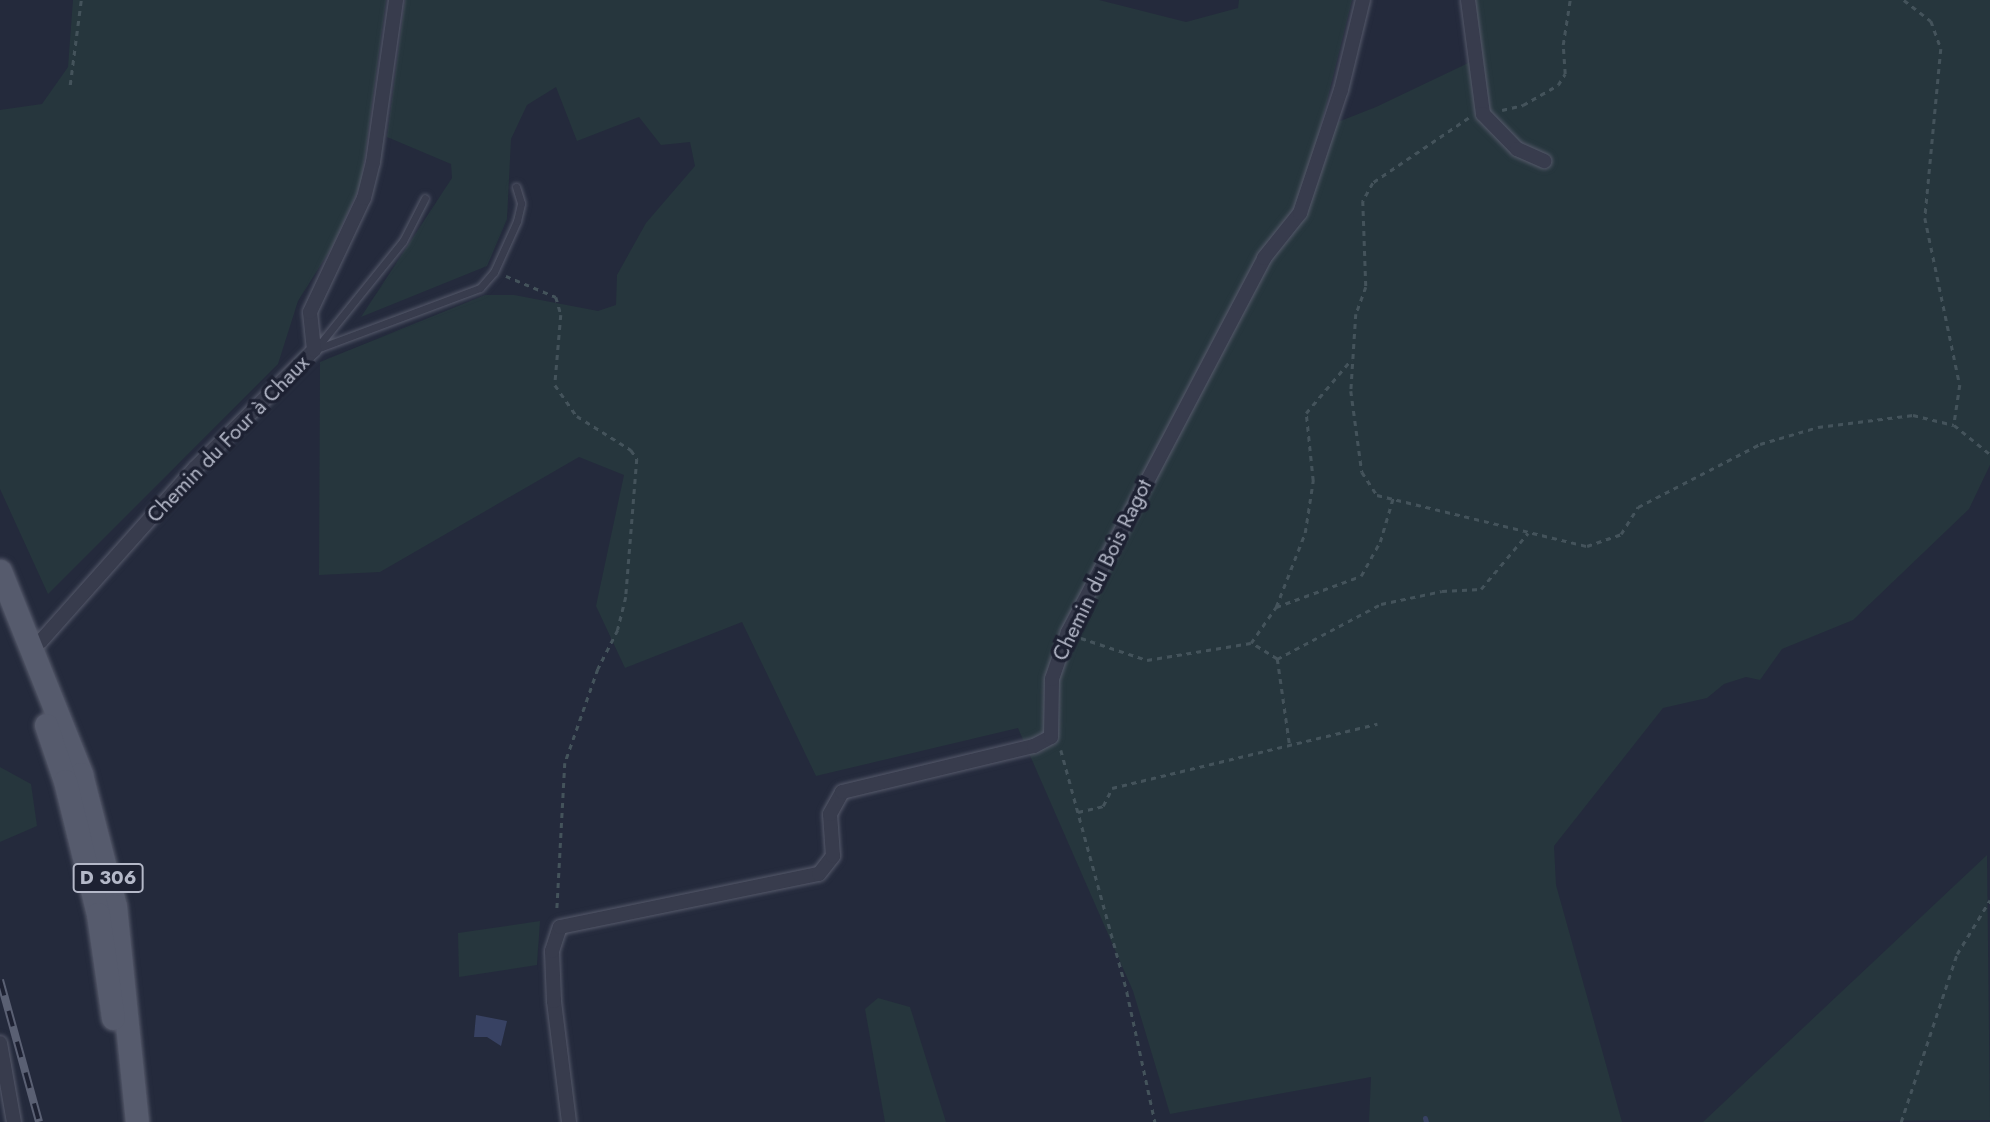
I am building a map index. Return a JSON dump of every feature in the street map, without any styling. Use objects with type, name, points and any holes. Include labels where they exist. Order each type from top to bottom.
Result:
[{"type":"main road","name":"D 306","points":[[0,571],[81,774],[115,906],[137,1122]]},
{"type":"main road","name":"D 306","points":[[0,611],[65,781],[98,914],[123,1122]]},
{"type":"street","points":[[314,350],[310,312],[364,198],[373,162],[396,0]]},
{"type":"street","name":"Chemin du Bois Ragot","points":[[1054,730],[1052,679],[1068,632],[1264,258],[1300,212],[1341,90],[1363,0]]},
{"type":"street","points":[[1468,0],[1483,114],[1517,149],[1544,161]]},
{"type":"street","name":"Chemin du Four à Chaux","points":[[31,646],[41,641],[195,468],[314,350]]},
{"type":"street","points":[[569,1122],[554,1001],[552,951],[557,930],[563,925],[625,917],[819,874],[833,856],[830,814],[842,792],[1034,746],[1047,741],[1054,730]]},
{"type":"street","points":[[0,1043],[14,1122]]},
{"type":"lane","name":"Chemin du Four à Chaux","points":[[314,350],[464,298],[481,289],[494,272],[521,204],[516,187]]},
{"type":"lane","points":[[314,350],[403,241],[425,198]]},
{"type":"path","points":[[70,85],[81,0]]},
{"type":"path","points":[[1570,0],[1563,45],[1564,74],[1559,85],[1523,105],[1475,115],[1373,183],[1363,201],[1366,287],[1356,314],[1351,391],[1362,472],[1377,495],[1587,546],[1603,543],[1621,534],[1638,507],[1760,444],[1818,427],[1913,415],[1954,425],[1990,454]]},
{"type":"path","points":[[1904,0],[1931,21],[1941,49],[1925,218],[1961,386],[1954,425]]},
{"type":"path","points":[[494,272],[556,297],[561,315],[555,385],[577,416],[631,450],[637,459],[626,597],[618,630],[598,669],[565,763],[557,930]]},
{"type":"path","points":[[1251,643],[1276,607],[1305,533],[1313,481],[1306,413],[1352,359]]},
{"type":"path","points":[[1276,607],[1361,576],[1380,542],[1393,498]]},
{"type":"path","points":[[1277,659],[1381,604],[1442,591],[1481,589],[1528,533]]},
{"type":"path","points":[[1068,632],[1147,660],[1251,643],[1277,659]]},
{"type":"path","points":[[1277,659],[1289,743]]},
{"type":"path","points":[[1076,812],[1103,806],[1112,788],[1289,743],[1377,724]]},
{"type":"path","points":[[1054,730],[1070,772],[1076,812],[1127,992],[1155,1122]]},
{"type":"path","points":[[1901,1122],[1957,954],[1990,900]]},
{"type":"shaded area","points":[[73,0],[386,0],[361,184],[332,247],[298,301],[278,364],[48,594],[0,489],[0,110],[42,104],[68,67]]},
{"type":"shaded area","points":[[405,0],[1099,0],[1186,22],[1238,8],[1239,0],[1352,0],[1320,129],[1376,107],[1483,56],[1474,0],[1990,0],[1990,465],[1969,509],[1853,620],[1782,649],[1760,680],[1746,677],[1724,684],[1707,698],[1663,708],[1554,846],[1556,885],[1622,1122],[1369,1122],[1371,1077],[1170,1114],[1133,991],[1018,728],[816,776],[742,622],[625,668],[596,606],[624,475],[579,457],[380,572],[319,575],[320,362],[485,295],[514,295],[598,311],[616,305],[617,275],[646,223],[695,166],[690,142],[661,145],[639,117],[577,141],[556,87],[527,105],[511,139],[507,219],[487,266],[361,317],[452,178],[451,164],[387,137]]},
{"type":"shaded area","points":[[0,767],[31,784],[37,826],[0,842]]},
{"type":"shaded area","points":[[1987,855],[1990,1120],[1703,1122]]},
{"type":"shaded area","points":[[540,921],[537,965],[459,977],[458,933]]},
{"type":"shaded area","points":[[878,998],[910,1007],[946,1122],[885,1122],[865,1009]]},
{"type":"water","points":[[476,1015],[507,1021],[501,1046],[487,1037],[474,1037]]},
{"type":"waterway","points":[[1425,1118],[1426,1122]]},
{"type":"railway","points":[[0,980],[39,1122]]}]
